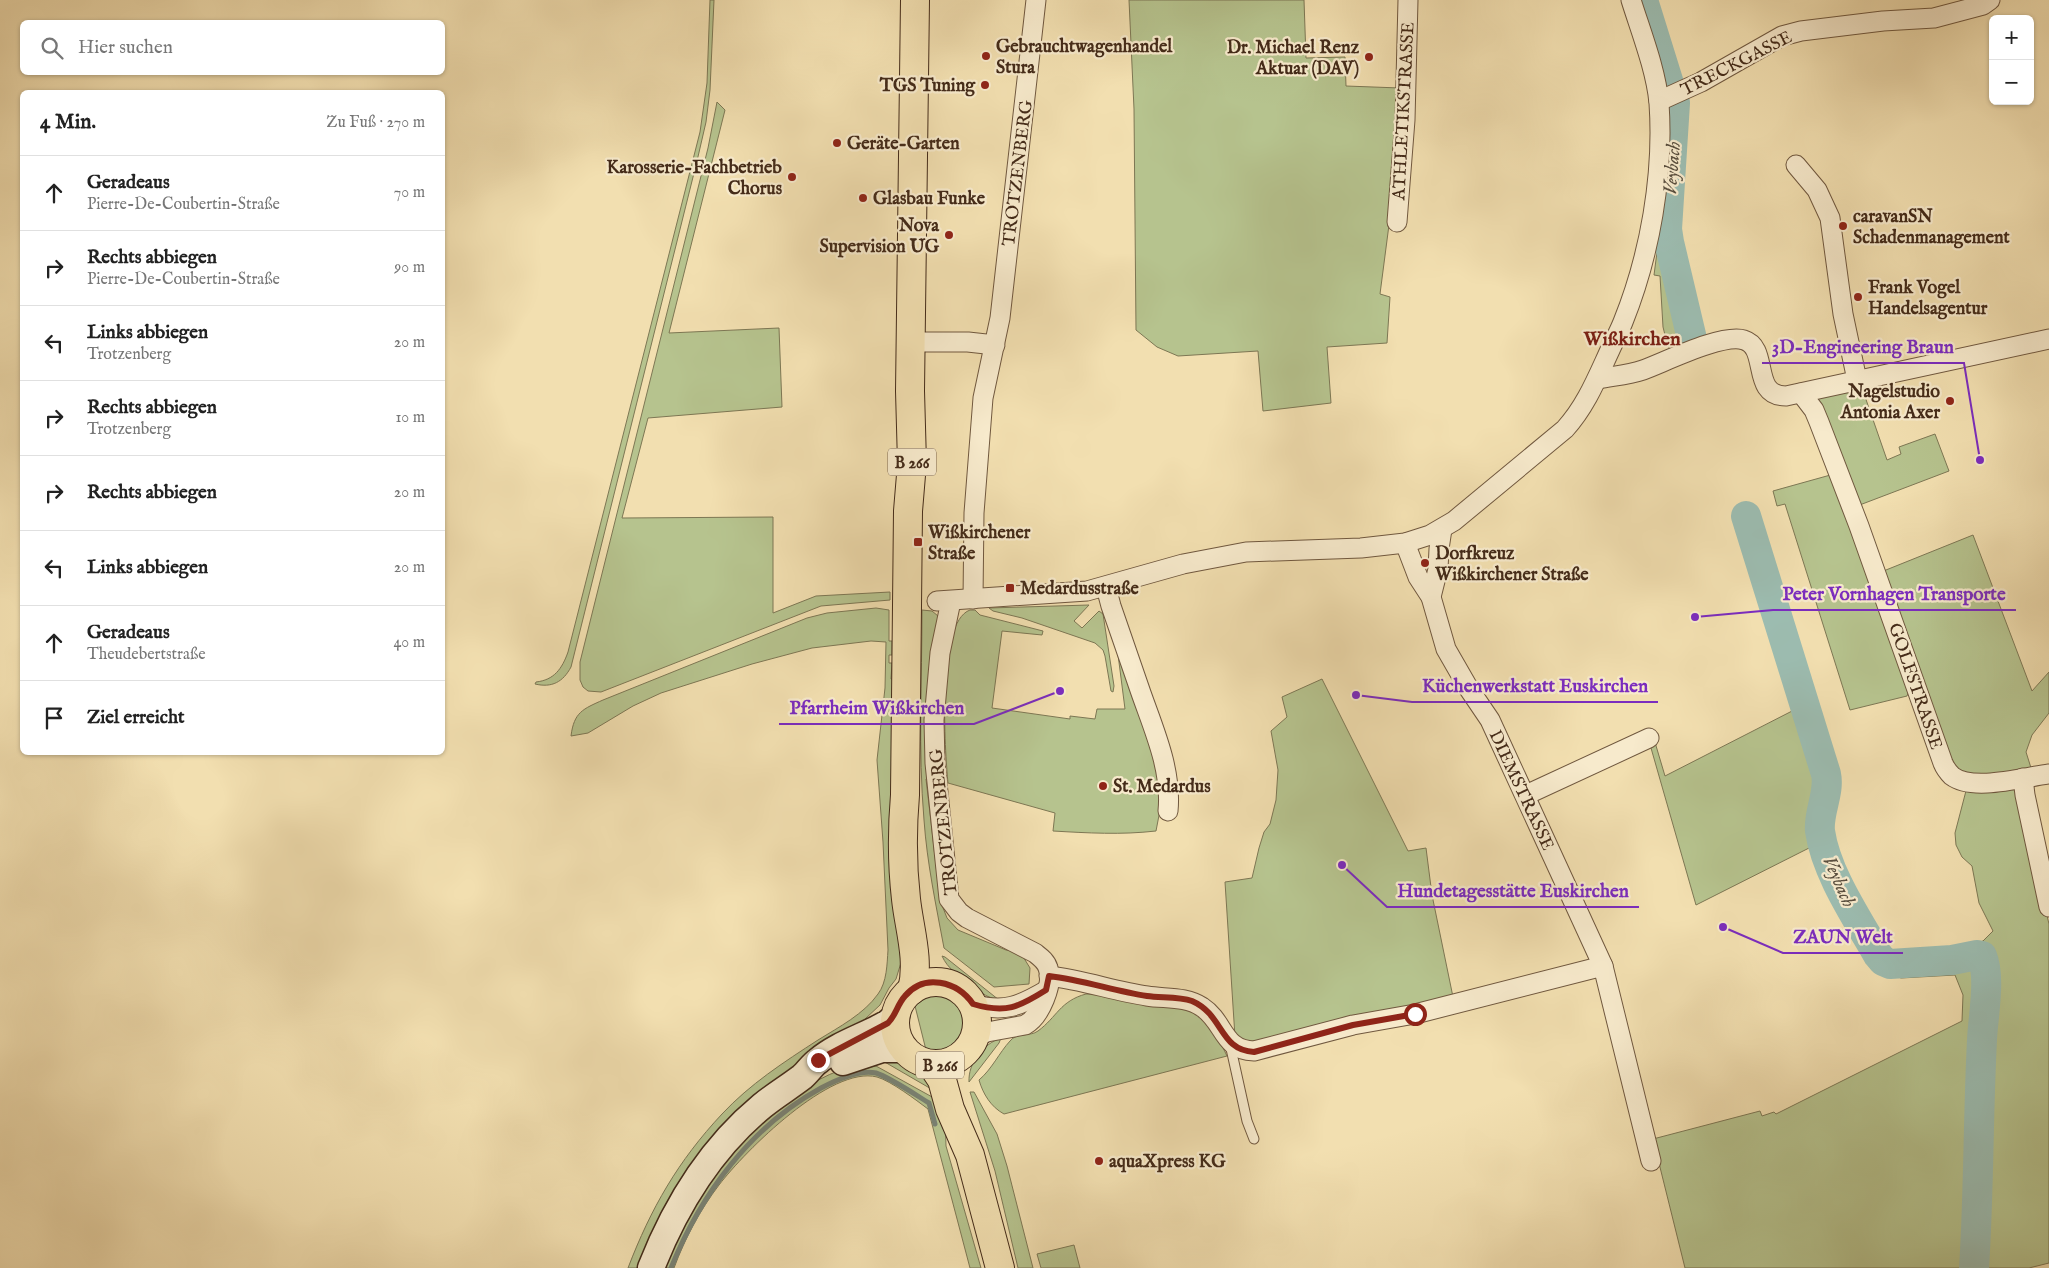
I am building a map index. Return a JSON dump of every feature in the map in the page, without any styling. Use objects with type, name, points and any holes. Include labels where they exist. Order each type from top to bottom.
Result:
[{"type":"main road","name":"B 266","points":[[915,0],[910,342],[912,463],[908,511],[905,795],[902,836],[902,856],[915,960],[915,978],[912,990],[901,1002],[896,1016],[895,1031],[904,1049],[916,1060],[932,1065],[950,1063],[968,1047]]},
{"type":"main road","name":"B 266","points":[[905,795],[914,836],[922,906],[931,952],[937,973],[944,983]]},
{"type":"main road","points":[[912,990],[927,983],[944,983],[960,990],[973,1004]]},
{"type":"main road","name":"B 266","points":[[970,1155],[967,1106],[960,1078],[977,1020],[973,1004]]},
{"type":"main road","points":[[651,1268],[667,1230],[682,1203],[716,1152],[739,1127],[761,1107],[803,1077],[818,1060],[888,1023],[896,1016]]},
{"type":"main road","points":[[803,1077],[823,1071],[866,1053],[882,1049],[904,1049]]},
{"type":"main road","name":"B 266","points":[[932,1065],[942,1080],[950,1109],[970,1155],[1000,1268]]},
{"type":"street","name":"TROTZENBERG","points":[[1036,0],[1000,318],[983,398],[978,456],[973,599],[944,601],[934,720],[935,763],[949,900],[967,918],[1044,960],[1048,968],[1048,983]]},
{"type":"street","name":"ATHLETIKSTRASSE","points":[[1397,222],[1406,101],[1408,0]]},
{"type":"street","points":[[973,599],[1080,591],[1106,587],[1183,564],[1246,552],[1361,548],[1405,544],[1442,529],[1565,429],[1579,411],[1598,378],[1623,322],[1636,283],[1652,217],[1669,97],[1646,49],[1632,0]]},
{"type":"street","name":"TRECKGASSE","points":[[1669,97],[1701,82],[1782,36],[1801,31],[1874,22],[1934,18],[1984,5],[1990,0]]},
{"type":"street","points":[[1796,165],[1817,190],[1830,218],[1843,314],[1857,380]]},
{"type":"street","points":[[1598,378],[1642,371],[1697,349],[1738,338],[1748,341],[1755,350],[1765,384],[1771,392],[1780,396],[2049,339]]},
{"type":"street","points":[[910,342],[968,342],[995,345]]},
{"type":"street","name":"GOLFSTRASSE","points":[[1800,393],[1814,410],[1819,422],[1862,535],[1943,763],[1951,775],[1966,782],[1982,783],[2049,774]]},
{"type":"street","points":[[1431,596],[1438,569],[1438,549],[1442,529]]},
{"type":"street","name":"DIEMSTRASSE","points":[[1405,544],[1418,577],[1431,596],[1446,649],[1464,682],[1490,720],[1526,794],[1603,966],[1651,1161]]},
{"type":"street","points":[[1106,587],[1152,722],[1168,776],[1170,792],[1168,811]]},
{"type":"street","points":[[1526,794],[1649,738]]},
{"type":"street","points":[[2012,779],[2025,795],[2049,907]]},
{"type":"street","points":[[973,1004],[1004,1009],[1022,1005],[1048,983],[1076,979],[1146,996],[1191,1001],[1203,1008],[1217,1022],[1230,1044],[1245,1051],[1254,1052],[1353,1025],[1415,1014],[1603,966]]},
{"type":"street","points":[[968,1047],[987,1032],[1026,1026],[1030,1023],[1038,1014],[1048,983]]},
{"type":"lane","points":[[1230,1044],[1247,1121],[1254,1139]]},
{"type":"green space","points":[[710,0],[714,0],[710,90],[706,122],[571,667],[564,677],[556,683],[547,685],[535,684],[536,682],[548,679],[556,673],[563,664],[568,652],[700,132],[707,83]]},
{"type":"green space","points":[[1129,0],[1304,0],[1306,58],[1345,57],[1346,86],[1400,88],[1396,171],[1380,294],[1390,297],[1387,343],[1327,347],[1331,403],[1263,411],[1258,351],[1178,356],[1157,347],[1136,330],[1134,109]]},
{"type":"green space","points":[[717,102],[725,110],[669,333],[779,328],[782,407],[648,418],[622,518],[773,517],[773,613],[816,596],[890,592],[890,600],[821,606],[601,692],[588,691],[583,687],[580,680],[580,662],[708,148]]},
{"type":"green space","points":[[1657,252],[1662,252],[1668,256],[1688,340],[1668,347],[1663,327],[1660,276],[1654,275]]},
{"type":"green space","points":[[1862,388],[1887,460],[1901,454],[1899,447],[1935,434],[1949,471],[1857,506],[1817,398]]},
{"type":"green space","points":[[1834,474],[1910,688],[1907,696],[1850,710],[1785,504],[1777,506],[1773,491]]},
{"type":"green space","points":[[1749,515],[1831,776],[1835,780],[1832,832],[1846,880],[1885,949],[1902,957],[1953,951],[1983,941],[1993,931],[1979,903],[1972,866],[1962,857],[1956,845],[1955,833],[1967,787],[2016,786],[2049,924],[2049,1263],[2029,1268],[1685,1268],[1653,1139],[1760,1111],[1762,1116],[1774,1112],[1776,1114],[1962,1021],[1963,995],[1955,975],[1901,978],[1873,967],[1829,885],[1815,845],[1696,905],[1649,741],[1654,739],[1665,776],[1796,709],[1740,518]]},
{"type":"green space","points":[[1973,535],[2032,691],[2049,672],[2049,713],[2032,735],[2026,752],[2032,771],[2013,774],[2012,770],[2010,773],[1975,780],[1955,771],[1881,572]]},
{"type":"green space","points":[[1089,605],[1074,621],[1082,628],[1099,611],[1103,614],[1114,686],[1113,692],[1111,691],[1103,650],[1095,643],[1022,618],[993,611],[989,608]]},
{"type":"green space","points":[[876,608],[889,610],[889,641],[892,641],[892,655],[889,655],[889,663],[892,663],[891,679],[894,679],[903,956],[896,979],[880,1005],[850,1033],[802,1062],[639,1268],[628,1268],[646,1225],[667,1186],[692,1149],[722,1114],[768,1074],[866,1008],[881,989],[886,973],[888,950],[877,760],[885,688],[886,642],[871,641],[812,648],[752,664],[661,693],[633,706],[588,733],[571,736],[574,722],[581,712],[603,700],[807,618],[827,613]]},
{"type":"green space","points":[[922,610],[932,611],[938,616],[931,778],[926,779],[940,900],[947,918],[958,930],[1022,955],[1030,968],[1029,984],[994,987],[944,948],[927,852],[922,794]]},
{"type":"green space","points":[[970,610],[975,610],[980,615],[1043,631],[1042,635],[1002,631],[992,708],[1070,719],[1070,716],[1095,719],[1097,709],[1125,709],[1116,639],[1164,789],[1156,831],[1092,833],[1053,831],[1055,813],[948,783],[945,745],[947,662],[952,638],[959,620]]},
{"type":"green space","points":[[1322,679],[1408,851],[1426,848],[1432,895],[1453,997],[1255,1043],[1235,1037],[1225,882],[1252,878],[1264,832],[1270,824],[1276,800],[1278,770],[1271,731],[1287,717],[1282,697]]},
{"type":"green space","points":[[942,956],[999,1000],[985,995],[957,974],[950,968]]},
{"type":"green space","points":[[1086,994],[1098,994],[1164,1007],[1195,1010],[1210,1021],[1227,1056],[1004,1114],[995,1108],[988,1100],[979,1080],[1006,1046],[1016,1036],[1035,1033],[1064,1005]]},
{"type":"green space","points":[[932,996],[948,999],[959,1006],[964,1017],[964,1029],[960,1040],[952,1048],[940,1052],[926,1050],[915,1006],[924,998]]},
{"type":"green space","points":[[1001,1038],[969,1082],[971,1068],[978,1055],[988,1045]]},
{"type":"green space","points":[[896,1060],[922,1074],[933,1090],[883,1061]]},
{"type":"green space","points":[[861,1065],[876,1066],[934,1098],[945,1114],[946,1146],[981,1268],[970,1268],[928,1109],[883,1079],[877,1077],[858,1077],[837,1084],[814,1097],[790,1114],[748,1152],[719,1185],[699,1214],[674,1268],[662,1268],[706,1184],[741,1142],[778,1108],[798,1093],[840,1070]]},
{"type":"green space","points":[[970,1092],[974,1092],[997,1134],[1033,1268],[1018,1268],[995,1171]]},
{"type":"green space","points":[[1074,1245],[1080,1268],[1041,1268],[1037,1254]]},
{"type":"waterway","name":"Veybach","points":[[1643,0],[1675,103],[1667,229],[1692,339]]},
{"type":"waterway","name":"Veybach","points":[[1746,516],[1826,774],[1827,781],[1820,831],[1823,847],[1843,895],[1883,961],[1890,964],[1952,960],[1977,955],[1982,956],[1985,965],[1986,997],[1982,1040],[1974,1268]]},
{"type":"waterway","points":[[671,1268],[697,1214],[731,1165],[772,1122],[795,1104],[821,1088],[855,1074],[876,1073],[895,1082],[929,1103],[935,1124]]},
{"type":"place","name":"Gebrauchtwagenhandel Stura","points":[[986,56]]},
{"type":"place","name":"Dr. Michael Renz Aktuar (DAV)","points":[[1369,57]]},
{"type":"place","name":"TGS Tuning","points":[[985,85]]},
{"type":"place","name":"Geräte-Garten","points":[[837,143]]},
{"type":"place","name":"Karosserie-Fachbetrieb Chorus","points":[[792,177]]},
{"type":"place","name":"Glasbau Funke","points":[[863,198]]},
{"type":"place","name":"caravanSN Schadenmanagement","points":[[1843,226]]},
{"type":"place","name":"Nova Supervision UG","points":[[949,235]]},
{"type":"place","name":"Frank Vogel Handelsagentur","points":[[1858,297]]},
{"type":"place","name":"Nagelstudio Antonia Axer","points":[[1950,401]]},
{"type":"place","name":"3D-Engineering Braun","points":[[1980,460]]},
{"type":"place","name":"Wißkirchener Straße","points":[[918,542]]},
{"type":"place","name":"Dorfkreuz Wißkirchener Straße","points":[[1425,563]]},
{"type":"place","name":"Medardusstraße","points":[[1010,588]]},
{"type":"place","name":"Peter Vornhagen Transporte","points":[[1695,617]]},
{"type":"place","name":"Pfarrheim Wißkirchen","points":[[1060,691]]},
{"type":"place","name":"Küchenwerkstatt Euskirchen","points":[[1356,695]]},
{"type":"place","name":"St. Medardus","points":[[1103,786]]},
{"type":"place","name":"Hundetagesstätte Euskirchen","points":[[1342,865]]},
{"type":"place","name":"ZAUN Welt","points":[[1723,927]]},
{"type":"place","name":"aquaXpress KG","points":[[1099,1161]]},
{"type":"district","name":"Wißkirchen","points":[[1632,338]]},
{"type":"route","points":[[818,1060],[888,1023],[896,1016],[898,1006],[908,993],[922,984],[933,982],[955,986],[973,1004],[1004,1009],[1022,1005],[1046,990],[1049,976],[1076,979],[1146,996],[1191,1001],[1203,1008],[1217,1022],[1230,1044],[1245,1051],[1254,1052],[1353,1025],[1415,1014]]}]
